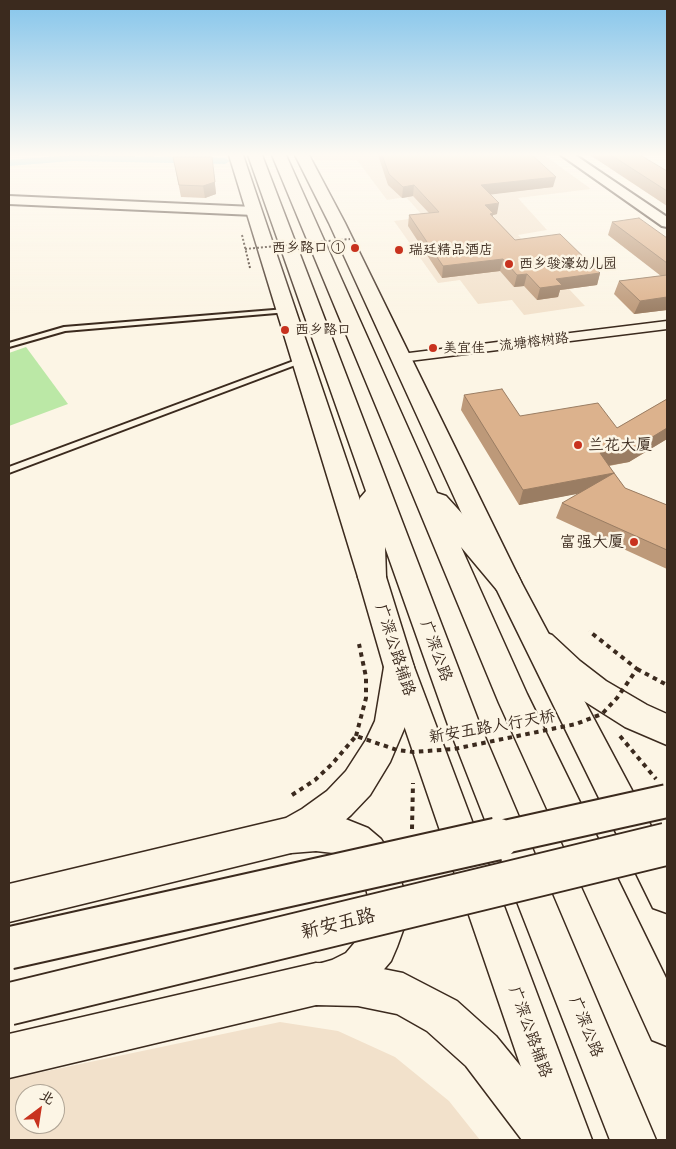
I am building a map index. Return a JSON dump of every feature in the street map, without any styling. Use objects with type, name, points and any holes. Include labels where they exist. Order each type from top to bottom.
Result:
[{"type":"main road","name":"广深公路辅路","points":[[245,209],[247,222],[286,311],[399,667],[569,1140]]},
{"type":"main road","name":"广深公路","points":[[274,209],[372,479],[464,725],[632,1140]]},
{"type":"main road","points":[[302,209],[515,703],[667,1025]]},
{"type":"main road","points":[[330,209],[507,582],[667,894]]},
{"type":"main road","points":[[372,479],[372,577]]},
{"type":"main road","points":[[422,484],[507,582]]},
{"type":"main road","points":[[538,642],[595,691],[636,716],[667,730]]},
{"type":"main road","points":[[291,835],[315,822],[339,803],[358,783],[378,751],[391,722],[399,667]]},
{"type":"main road","points":[[9,948],[664,794]]},
{"type":"main road","points":[[9,903],[291,835],[316,833],[338,834],[355,841],[368,852],[381,872],[387,896],[386,922],[377,947],[360,967],[337,979],[9,1056]]},
{"type":"main road","name":"新安五路","points":[[9,1004],[667,844]]},
{"type":"main road","points":[[316,984],[358,985],[403,994],[442,1016],[481,1051],[538,1123],[548,1140]]},
{"type":"street","points":[[102,209],[247,222]]},
{"type":"street","points":[[646,209],[667,223]]},
{"type":"street","name":"流塘榕树路","points":[[401,358],[667,325]]},
{"type":"lane","points":[[9,345],[64,329],[286,311]]},
{"type":"lane","points":[[9,470],[302,361]]},
{"type":"path","points":[[247,222],[245,249],[250,268]]},
{"type":"path","points":[[245,249],[350,239]]},
{"type":"path","points":[[589,630],[637,669],[667,685]]},
{"type":"path","points":[[292,795],[315,780],[332,764],[356,736],[366,698],[366,677],[359,644]]},
{"type":"path","name":"新安五路人行天桥","points":[[356,736],[397,750],[413,752],[464,748],[576,724],[602,714],[617,698],[637,669]]},
{"type":"path","points":[[602,714],[608,722]]},
{"type":"path","points":[[614,729],[664,794]]},
{"type":"path","points":[[413,752],[413,762]]},
{"type":"path","points":[[412,838],[413,781]]},
{"type":"shaded area","points":[[416,209],[528,209],[547,230],[518,235],[585,306],[524,315],[512,300],[478,304],[460,280],[438,283],[394,221],[424,217]]},
{"type":"shaded area","points":[[280,1022],[338,1031],[395,1057],[449,1101],[480,1140],[9,1140],[9,1079]]},
{"type":"green space","points":[[26,347],[68,404],[9,426],[9,353]]},
{"type":"building","points":[[436,209],[489,209],[493,213],[490,214],[515,240],[560,234],[600,273],[556,279],[562,285],[540,288],[527,274],[517,275],[503,259],[443,266],[409,215],[439,212]]},
{"type":"building","points":[[639,218],[667,238],[667,263],[612,222]]},
{"type":"building","points":[[667,275],[667,297],[640,301],[619,281]]},
{"type":"building","points":[[502,389],[520,416],[598,403],[617,428],[667,399],[667,428],[636,447],[600,453],[614,473],[523,490],[464,395]]},
{"type":"building","points":[[614,473],[625,488],[667,505],[667,550],[562,503]]},
{"type":"place","name":"西乡路口 ①","points":[[355,248]]},
{"type":"place","name":"瑞廷精品酒店","points":[[399,250]]},
{"type":"place","name":"西乡骏濠幼儿园","points":[[509,264]]},
{"type":"place","name":"西乡路口","points":[[285,330]]},
{"type":"place","name":"美宜佳","points":[[433,348]]},
{"type":"place","name":"兰花大厦","points":[[578,445]]},
{"type":"place","name":"富强大厦","points":[[634,542]]}]
